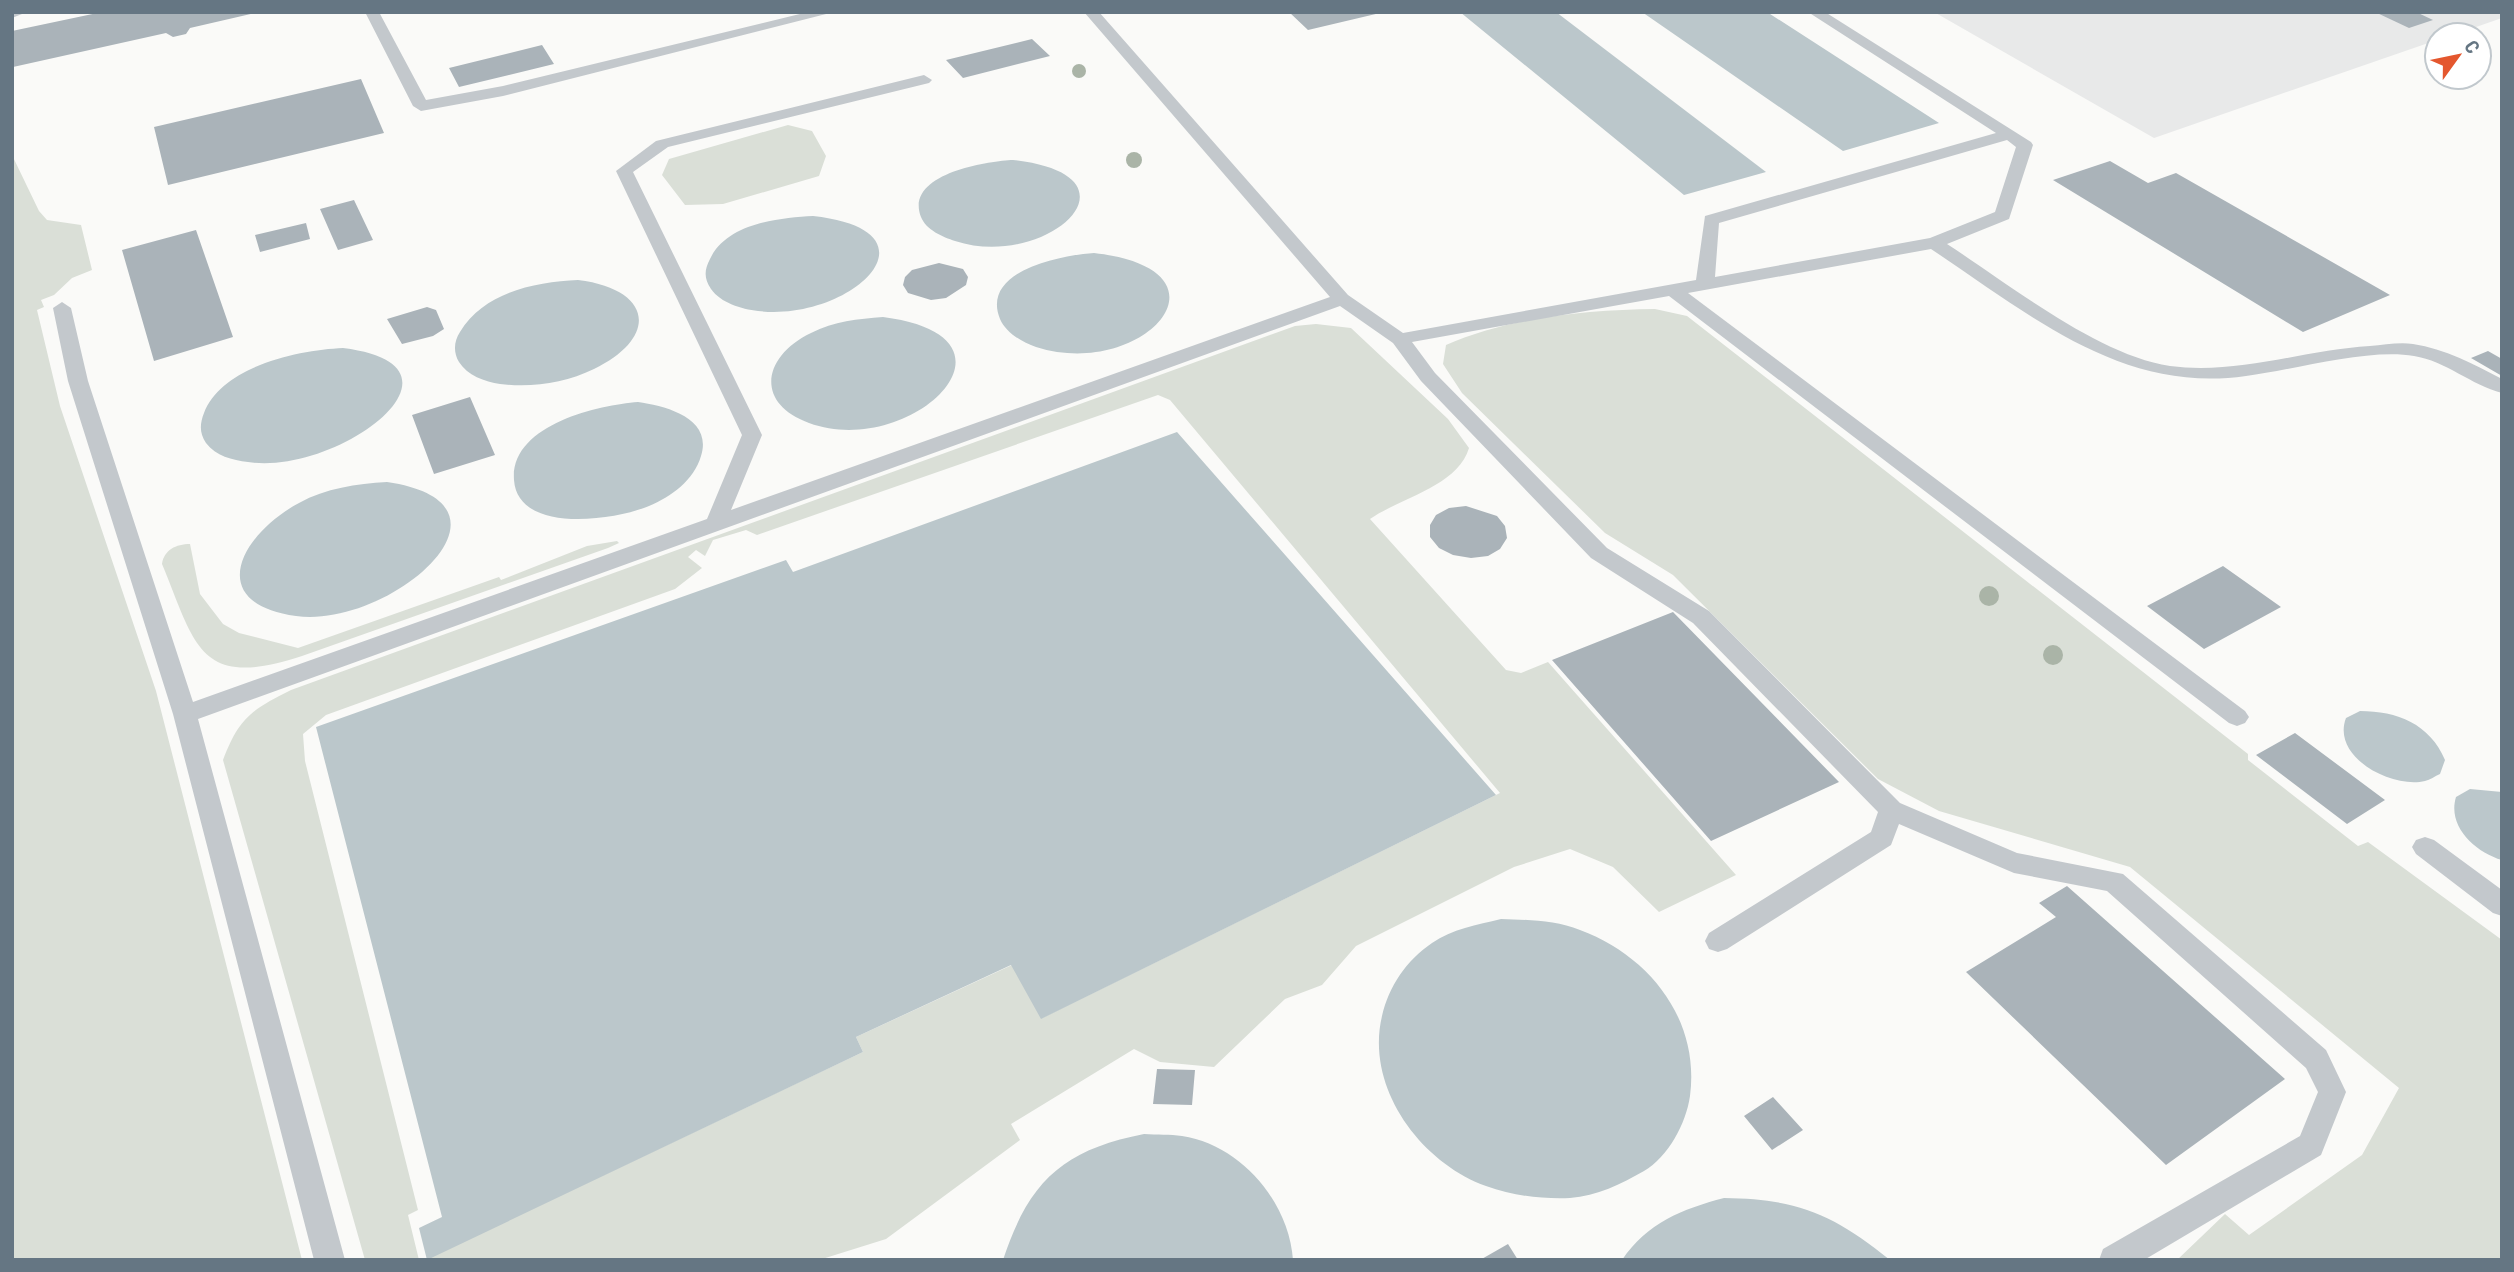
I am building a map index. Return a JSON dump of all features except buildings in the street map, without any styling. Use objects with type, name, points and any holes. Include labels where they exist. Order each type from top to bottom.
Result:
[{"type":"lane","points":[[12,14],[20,12]]},
{"type":"lane","points":[[372,12],[421,106],[503,91],[827,12]]},
{"type":"lane","points":[[1091,12],[1342,299],[1400,339],[1428,377],[1599,553],[1701,617],[1891,810],[2014,863],[2114,882],[2316,1059],[2332,1092],[2311,1145],[2114,1260]]},
{"type":"lane","points":[[1400,339],[1934,243],[2003,215],[2025,145],[1815,12]]},
{"type":"lane","points":[[716,522],[752,435],[624,171],[662,144],[924,80]]},
{"type":"lane","points":[[1705,284],[1711,220],[2008,135]]},
{"type":"lane","points":[[1934,243],[2067,329],[2105,349],[2166,371],[2229,375],[2338,351],[2413,350],[2466,367],[2502,387]]},
{"type":"lane","points":[[1673,290],[2236,717]]},
{"type":"lane","points":[[185,714],[1342,299]]},
{"type":"lane","points":[[62,308],[78,381],[185,714],[330,1260]]},
{"type":"lane","points":[[1718,941],[1882,838],[1891,810]]},
{"type":"lane","points":[[2426,847],[2502,905]]},
{"type":"shaded area","points":[[1460,12],[1556,12],[1766,172],[1684,195]]},
{"type":"shaded area","points":[[1642,12],[1767,12],[1939,123],[1843,151]]},
{"type":"shaded area","points":[[1934,12],[2502,12],[2502,18],[2493,21],[2423,21],[2423,45],[2154,138]]},
{"type":"shaded area","points":[[788,125],[812,131],[826,156],[819,176],[723,204],[685,205],[662,175],[669,159]]},
{"type":"shaded area","points":[[12,155],[39,211],[47,220],[81,225],[92,270],[72,278],[54,295],[41,300],[44,307],[37,310],[60,406],[156,691],[302,1260],[12,1260]]},
{"type":"shaded area","points":[[1013,160],[1054,169],[1075,184],[1079,201],[1070,218],[1050,233],[1022,243],[989,247],[955,241],[935,232],[923,222],[919,202],[925,190],[936,180],[968,167]]},
{"type":"shaded area","points":[[813,216],[853,225],[874,239],[879,256],[871,273],[852,290],[825,303],[793,311],[758,311],[732,305],[711,289],[706,278],[707,267],[718,247],[728,237],[770,221]]},
{"type":"shaded area","points":[[1094,253],[1139,263],[1163,280],[1169,299],[1161,319],[1141,337],[1111,349],[1075,353],[1036,347],[1020,340],[1006,329],[1000,319],[997,302],[1002,288],[1013,277],[1045,262]]},
{"type":"shaded area","points":[[578,280],[603,285],[621,293],[633,304],[638,316],[637,329],[630,343],[615,356],[572,378],[524,385],[483,380],[467,371],[459,362],[455,350],[458,335],[470,318],[483,307],[497,298],[528,287]]},
{"type":"shaded area","points":[[1655,309],[1687,316],[2248,754],[2248,760],[2358,846],[2368,842],[2502,940],[2502,1260],[2177,1260],[2225,1214],[2249,1235],[2362,1155],[2399,1088],[2130,867],[1939,811],[1878,779],[1673,575],[1605,533],[1462,393],[1443,364],[1446,345],[1496,328],[1575,313]]},
{"type":"shaded area","points":[[883,317],[929,329],[951,347],[955,369],[942,391],[918,411],[885,425],[848,430],[809,423],[779,404],[771,379],[783,354],[795,343],[811,333],[837,323]]},
{"type":"shaded area","points":[[1316,324],[1351,328],[1448,419],[1469,448],[1463,461],[1441,482],[1370,519],[1506,670],[1521,673],[1548,662],[1736,875],[1659,912],[1613,867],[1570,849],[1514,867],[1356,946],[1322,985],[1285,999],[1214,1067],[1160,1062],[1134,1049],[1011,1124],[1020,1140],[886,1239],[819,1260],[424,1260],[863,1052],[856,1037],[1012,965],[1042,1018],[1500,793],[1170,400],[1158,395],[757,535],[746,530],[713,540],[705,556],[696,550],[688,557],[702,568],[675,589],[326,715],[303,734],[305,761],[418,1210],[408,1215],[419,1260],[365,1260],[223,760],[235,734],[248,717],[266,703],[291,690],[1295,326]]},
{"type":"shaded area","points":[[343,348],[384,359],[401,375],[399,396],[382,417],[355,437],[321,453],[284,462],[236,460],[219,454],[206,443],[201,432],[204,413],[213,397],[227,383],[244,372],[284,357]]},
{"type":"shaded area","points":[[638,402],[684,416],[694,423],[700,432],[703,443],[698,465],[673,493],[649,506],[615,516],[571,519],[550,516],[532,509],[520,497],[514,480],[517,461],[526,445],[541,432],[580,413]]},
{"type":"shaded area","points":[[1177,432],[1496,795],[1041,1019],[1011,965],[856,1037],[863,1052],[427,1260],[419,1228],[442,1217],[316,727],[786,560],[793,572]]},
{"type":"shaded area","points":[[387,482],[430,495],[449,514],[448,537],[432,562],[405,585],[370,604],[333,615],[296,616],[267,609],[249,597],[241,583],[241,566],[248,549],[278,516],[299,503],[331,490]]},
{"type":"shaded area","points":[[617,541],[619,543],[608,548],[302,656],[268,665],[241,668],[221,663],[206,654],[184,618],[162,564],[171,549],[190,544],[200,594],[223,624],[239,633],[298,648],[499,577],[501,580],[587,546]]},
{"type":"shaded area","points":[[2360,711],[2399,717],[2421,729],[2431,737],[2445,760],[2440,774],[2427,780],[2412,782],[2382,775],[2368,767],[2347,745],[2344,732],[2346,718]]},
{"type":"shaded area","points":[[2470,789],[2502,792],[2502,860],[2482,851],[2459,828],[2454,808],[2456,797]]},
{"type":"shaded area","points":[[1501,919],[1561,924],[1605,941],[1628,956],[1648,974],[1665,994],[1678,1017],[1687,1042],[1691,1068],[1688,1107],[1680,1128],[1653,1165],[1608,1189],[1580,1197],[1559,1198],[1517,1194],[1486,1186],[1462,1175],[1440,1159],[1403,1119],[1390,1095],[1382,1069],[1379,1043],[1382,1016],[1394,984],[1414,958],[1440,938],[1465,928]]},
{"type":"shaded area","points":[[1144,1134],[1177,1135],[1204,1142],[1224,1151],[1242,1164],[1272,1198],[1290,1238],[1293,1260],[1003,1260],[1025,1209],[1053,1173],[1091,1149]]},
{"type":"shaded area","points":[[1724,1198],[1773,1202],[1813,1212],[1850,1231],[1890,1260],[1622,1260],[1643,1236],[1667,1219]]}]
